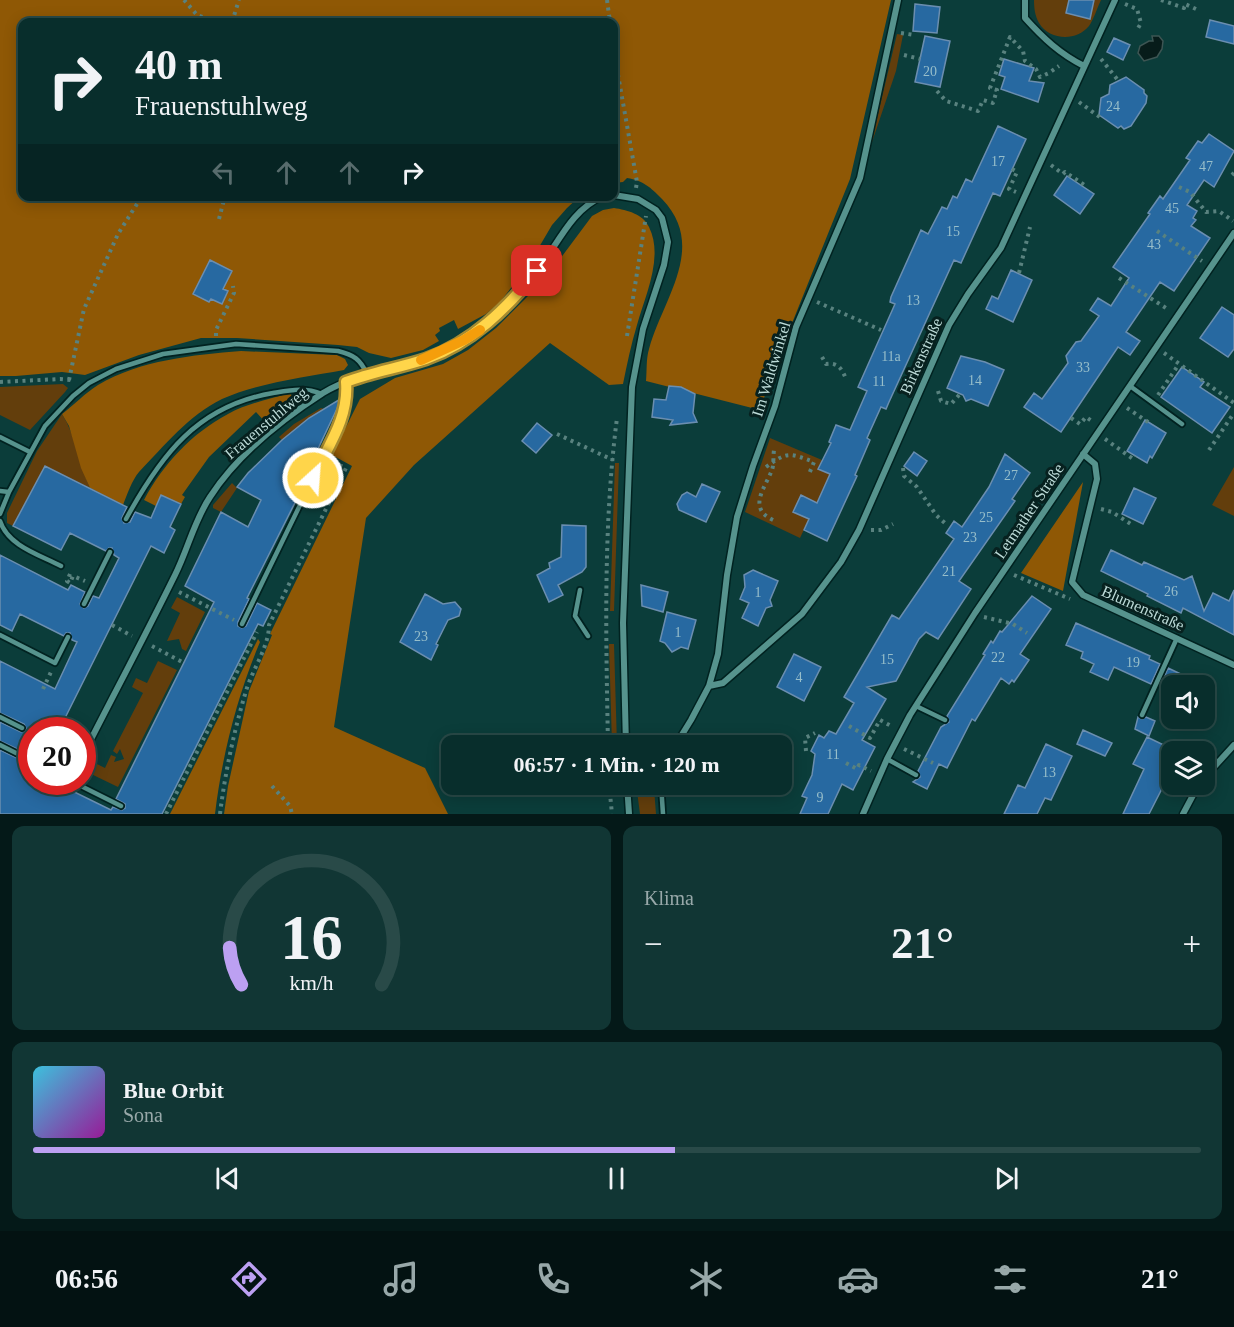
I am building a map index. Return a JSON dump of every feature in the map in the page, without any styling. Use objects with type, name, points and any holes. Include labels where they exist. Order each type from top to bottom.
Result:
[{"type":"street","name":"Im Waldwinkel","points":[[682,735],[709,686],[718,654],[737,517],[775,406],[796,327],[860,178],[898,0]]},
{"type":"street","points":[[1025,0],[1025,18],[1046,41],[1084,66]]},
{"type":"street","name":"Birkenstraße","points":[[709,686],[723,683],[802,614],[842,562],[859,530],[949,326],[968,294],[1001,248],[1115,0]]},
{"type":"street","points":[[618,196],[635,198],[648,204],[662,218],[668,242],[664,265],[644,329],[632,387],[623,623],[626,735]]},
{"type":"street","name":"Frauenstuhlweg","points":[[96,730],[182,560],[200,513],[228,472],[267,436],[322,394],[367,374],[429,358],[481,329],[522,289],[578,213],[592,201]]},
{"type":"street","name":"Letmather Straße","points":[[863,814],[902,731],[975,613],[1234,233]]},
{"type":"street","name":"Blumenstraße","points":[[1083,454],[1095,464],[1097,479],[1072,582],[1083,595],[1234,665]]},
{"type":"street","points":[[1215,766],[1234,745]]},
{"type":"street","points":[[628,795],[629,814]]},
{"type":"street","points":[[1183,814],[1193,795]]},
{"type":"lane","points":[[0,514],[9,492],[45,426],[60,408],[89,383],[116,369],[163,354],[236,344],[338,351],[353,355],[362,363],[367,374]]},
{"type":"lane","points":[[242,624],[345,411],[346,382]]},
{"type":"lane","points":[[1130,386],[1182,424]]},
{"type":"lane","points":[[126,519],[157,466],[182,439],[210,415],[234,403],[264,395],[302,389],[322,394]]},
{"type":"lane","points":[[0,437],[30,452]]},
{"type":"lane","points":[[0,491],[9,492]]},
{"type":"lane","points":[[0,521],[11,539],[61,566]]},
{"type":"lane","points":[[84,604],[110,552]]},
{"type":"lane","points":[[580,590],[576,616],[588,636]]},
{"type":"lane","points":[[0,635],[55,663],[68,637]]},
{"type":"lane","points":[[1142,715],[1177,638]]},
{"type":"lane","points":[[916,706],[945,720]]},
{"type":"lane","points":[[0,717],[18,726]]},
{"type":"lane","points":[[0,745],[18,754]]},
{"type":"lane","points":[[887,759],[916,775]]},
{"type":"lane","points":[[96,794],[121,806]]},
{"type":"lane","points":[[662,795],[663,814]]},
{"type":"path","points":[[184,0],[197,15],[206,18]]},
{"type":"path","points":[[233,18],[240,0]]},
{"type":"path","points":[[607,0],[609,18]]},
{"type":"path","points":[[1115,0],[1137,9],[1141,23],[1137,30]]},
{"type":"path","points":[[1161,0],[1184,8],[1185,4],[1197,9]]},
{"type":"path","points":[[938,91],[946,101],[978,111],[983,100],[993,104],[997,90],[990,88],[1010,37],[1023,51],[1025,61],[1036,69],[1040,77],[1069,58]]},
{"type":"path","points":[[1091,52],[1100,58],[1117,79]]},
{"type":"path","points":[[904,55],[920,59]]},
{"type":"path","points":[[618,75],[637,182],[635,198]]},
{"type":"path","points":[[1071,96],[1101,118]]},
{"type":"path","points":[[1043,160],[1086,186]]},
{"type":"path","points":[[1179,187],[1190,192],[1206,212],[1219,211],[1234,221]]},
{"type":"path","points":[[69,380],[84,309],[118,234],[139,201]]},
{"type":"path","points":[[219,219],[224,201]]},
{"type":"path","points":[[1019,273],[1030,227]]},
{"type":"path","points":[[1157,231],[1210,267]]},
{"type":"path","points":[[1119,278],[1178,316]]},
{"type":"path","points":[[217,346],[216,330],[234,293],[233,286]]},
{"type":"path","points":[[808,298],[880,330]]},
{"type":"path","points":[[1156,347],[1234,403]]},
{"type":"path","points":[[822,357],[826,364],[834,363],[839,366],[846,379]]},
{"type":"path","points":[[1158,395],[1179,364]]},
{"type":"path","points":[[0,382],[60,379],[89,383]]},
{"type":"path","points":[[938,391],[941,401],[946,404],[951,404],[960,394]]},
{"type":"path","points":[[1118,403],[1151,424]]},
{"type":"path","points":[[1209,450],[1234,413]]},
{"type":"path","points":[[1071,418],[1080,424],[1086,417],[1101,428]]},
{"type":"path","points":[[557,434],[611,460]]},
{"type":"path","points":[[1097,434],[1133,459],[1135,456]]},
{"type":"path","points":[[773,520],[761,510],[759,502],[761,492],[773,468],[774,450]]},
{"type":"path","points":[[753,466],[762,469],[783,455],[799,456],[814,462],[809,474]]},
{"type":"path","points":[[220,814],[224,785],[246,689],[267,637],[269,625],[346,468],[323,457]]},
{"type":"path","points":[[903,468],[904,476],[917,487],[936,515],[947,525]]},
{"type":"path","points":[[1112,512],[1134,526]]},
{"type":"path","points":[[871,530],[881,530],[893,525]]},
{"type":"path","points":[[1004,571],[1070,600],[1083,595]]},
{"type":"path","points":[[169,587],[226,616]]},
{"type":"path","points":[[975,613],[991,620],[1013,624],[1027,633]]},
{"type":"path","points":[[166,814],[255,632],[267,637]]},
{"type":"path","points":[[43,689],[55,663]]},
{"type":"path","points":[[849,726],[870,738],[880,720],[902,731]]},
{"type":"path","points":[[806,751],[805,738],[815,732]]},
{"type":"path","points":[[895,745],[933,763]]},
{"type":"path","points":[[846,763],[857,769],[859,765],[863,767]]},
{"type":"path","points":[[272,786],[290,806],[292,814]]},
{"type":"path","points":[[610,795],[612,814]]},
{"type":"shaded area","points":[[0,0],[891,0],[850,179],[774,368],[760,410],[646,381],[649,349],[678,273],[682,254],[681,236],[675,217],[662,199],[650,188],[627,178],[618,183],[618,18],[18,18],[18,201],[575,201],[552,225],[528,266],[500,302],[486,314],[458,329],[454,320],[439,328],[440,331],[435,335],[439,341],[423,350],[391,358],[369,353],[357,347],[338,345],[237,338],[201,338],[139,355],[85,375],[62,372],[0,376]]},
{"type":"shaded area","points":[[1034,0],[1101,0],[1089,26],[1084,31],[1070,37],[1063,37],[1043,29],[1035,12]]},
{"type":"shaded area","points":[[897,34],[903,35],[896,71],[870,148]]},
{"type":"shaded area","points":[[614,208],[629,211],[643,219],[649,227],[655,251],[652,276],[623,384],[609,385],[550,343],[414,465],[366,518],[334,727],[425,768],[448,814],[224,814],[249,691],[272,635],[270,634],[352,466],[332,455],[360,399],[395,378],[443,364],[468,350],[496,328],[528,296],[560,259],[592,216],[603,210]]},
{"type":"shaded area","points":[[241,351],[337,355],[345,359],[348,365],[344,370],[282,381],[236,393],[210,406],[178,432],[139,472],[123,505],[90,488],[81,468],[69,426],[62,414],[98,385],[131,370],[167,360]]},
{"type":"shaded area","points":[[63,384],[68,388],[30,430],[0,415],[0,387]]},
{"type":"shaded area","points":[[290,393],[294,398],[266,423],[256,412],[209,457],[182,495],[185,497],[181,504],[156,506],[144,500],[169,462],[202,430],[235,410]]},
{"type":"shaded area","points":[[321,408],[324,409],[282,440],[279,437],[294,424]]},
{"type":"shaded area","points":[[62,414],[71,431],[90,488],[45,466],[13,526],[7,523],[7,513],[37,451]]},
{"type":"shaded area","points":[[770,438],[822,460],[818,469],[830,474],[817,503],[801,496],[793,512],[809,519],[800,538],[745,512]]},
{"type":"shaded area","points":[[615,463],[619,463],[614,611],[610,611]]},
{"type":"shaded area","points":[[1234,467],[1234,516],[1212,505]]},
{"type":"shaded area","points":[[1083,482],[1063,591],[1021,573]]},
{"type":"shaded area","points":[[232,483],[237,488],[221,512],[213,508],[213,505]]},
{"type":"shaded area","points":[[177,597],[205,612],[186,651],[182,649],[179,639],[167,641],[180,613],[171,608]]},
{"type":"shaded area","points":[[258,639],[260,642],[244,684],[232,726],[215,814],[170,814]]},
{"type":"shaded area","points":[[609,644],[614,644],[617,735],[612,735]]},
{"type":"shaded area","points":[[158,661],[177,670],[118,787],[96,776],[96,764],[105,768],[111,755],[116,757],[114,762],[124,759],[120,749],[117,754],[113,751],[143,693],[132,687],[136,678],[147,683]]},
{"type":"shaded area","points":[[638,795],[655,795],[656,814],[640,814]]},
{"type":"water","points":[[1152,36],[1159,36],[1163,41],[1162,49],[1157,57],[1144,61],[1138,53],[1140,46],[1153,41]]},
{"type":"building","points":[[1069,0],[1094,0],[1090,19],[1066,13]]},
{"type":"building","points":[[915,4],[940,7],[937,33],[913,31]]},
{"type":"building","points":[[1210,20],[1234,26],[1234,44],[1206,37]]},
{"type":"building","points":[[925,36],[950,41],[940,87],[915,82]]},
{"type":"building","points":[[1114,38],[1130,45],[1123,60],[1107,52]]},
{"type":"building","points":[[1004,59],[1034,68],[1029,81],[1044,83],[1038,102],[1001,89],[1005,77],[999,75]]},
{"type":"building","points":[[1126,77],[1144,90],[1147,96],[1146,103],[1131,126],[1124,129],[1121,126],[1118,128],[1099,115],[1101,98],[1109,94],[1110,85]]},
{"type":"building","points":[[998,126],[1026,139],[1000,196],[993,193],[961,263],[954,260],[886,409],[881,407],[867,438],[870,440],[855,475],[857,476],[827,541],[804,530],[809,519],[793,512],[801,495],[817,503],[830,474],[818,469],[831,443],[829,442],[836,425],[850,430],[867,391],[858,387],[895,304],[890,302],[891,297],[921,230],[928,234],[942,207],[947,209],[953,196],[957,198],[966,179],[972,182]]},
{"type":"building","points":[[1209,134],[1234,151],[1214,187],[1204,180],[1187,205],[1197,211],[1193,218],[1196,220],[1191,226],[1210,238],[1174,291],[1160,282],[1126,332],[1140,341],[1130,355],[1118,347],[1061,432],[1024,407],[1034,393],[1042,399],[1068,363],[1066,356],[1076,342],[1081,341],[1099,316],[1090,310],[1098,298],[1111,306],[1129,278],[1113,267],[1160,196],[1163,199],[1190,160],[1186,158],[1198,141],[1202,143]]},
{"type":"building","points":[[1067,176],[1094,194],[1080,214],[1054,195]]},
{"type":"building","points":[[210,260],[232,271],[223,289],[228,291],[222,304],[211,299],[209,302],[193,294]]},
{"type":"building","points":[[1011,270],[1032,280],[1013,322],[986,309],[992,296],[998,299]]},
{"type":"building","points":[[1222,307],[1234,315],[1234,349],[1228,357],[1200,338]]},
{"type":"building","points":[[961,356],[1004,370],[988,406],[971,399],[966,401],[963,395],[947,388]]},
{"type":"building","points":[[1182,367],[1204,382],[1200,387],[1230,407],[1212,433],[1161,397]]},
{"type":"building","points":[[669,386],[681,387],[695,394],[693,413],[697,422],[670,425],[673,420],[652,417],[654,399],[666,400]]},
{"type":"building","points":[[342,398],[317,451],[320,453],[247,598],[249,599],[238,626],[242,628],[246,626],[257,603],[271,610],[263,626],[258,624],[162,814],[0,814],[0,750],[18,759],[18,795],[80,795],[111,810],[113,807],[122,810],[125,808],[125,804],[116,799],[214,602],[185,586],[221,512],[248,527],[261,500],[237,487],[282,440],[309,418]]},
{"type":"building","points":[[1145,420],[1166,433],[1147,463],[1127,451]]},
{"type":"building","points":[[537,423],[552,435],[536,453],[522,441]]},
{"type":"building","points":[[914,452],[927,461],[917,476],[904,466]]},
{"type":"building","points":[[1005,454],[1030,473],[1012,499],[1015,501],[959,581],[971,589],[938,639],[926,632],[919,639],[896,681],[867,687],[886,699],[862,740],[875,747],[853,790],[842,784],[828,814],[800,814],[807,798],[802,796],[812,775],[815,754],[811,751],[819,735],[824,738],[829,731],[836,734],[854,703],[844,697],[892,615],[899,619],[954,539],[946,533],[954,521],[962,527],[989,487]]},
{"type":"building","points":[[45,466],[127,507],[122,518],[124,523],[130,522],[135,512],[151,518],[161,495],[181,504],[170,527],[175,530],[164,553],[151,546],[66,717],[18,717],[18,721],[0,713],[0,661],[55,689],[77,642],[72,640],[70,633],[64,636],[20,614],[12,631],[0,625],[0,555],[68,590],[71,585],[85,592],[80,604],[84,608],[88,606],[93,596],[99,598],[119,558],[114,555],[112,548],[106,551],[70,533],[61,550],[13,526]]},
{"type":"building","points":[[702,484],[720,492],[706,522],[679,510],[677,504],[682,495],[687,492],[696,497]]},
{"type":"building","points":[[1134,488],[1156,498],[1143,524],[1122,514]]},
{"type":"building","points":[[562,525],[586,526],[586,567],[582,572],[558,585],[563,595],[549,602],[537,575],[550,568],[549,563],[561,557]]},
{"type":"building","points":[[1111,550],[1142,565],[1144,562],[1184,580],[1192,576],[1204,611],[1213,593],[1229,601],[1234,590],[1234,635],[1183,608],[1181,613],[1101,571]]},
{"type":"building","points":[[753,570],[778,581],[770,600],[772,606],[766,608],[758,626],[742,618],[749,603],[740,599],[745,587],[744,575]]},
{"type":"building","points":[[641,585],[668,592],[663,612],[642,606]]},
{"type":"building","points":[[425,594],[443,604],[455,602],[461,609],[459,616],[448,620],[431,660],[400,642]]},
{"type":"building","points":[[1032,596],[1051,609],[1020,654],[1029,660],[1014,682],[1012,680],[1009,684],[1001,678],[975,721],[972,719],[947,768],[939,764],[927,789],[913,782],[920,777],[918,771],[941,727],[949,722],[947,716],[985,655],[983,654],[991,641],[993,643],[1000,631],[1002,632]]},
{"type":"building","points":[[667,612],[696,620],[688,649],[681,647],[672,652],[665,643],[660,641]]},
{"type":"building","points":[[1076,623],[1150,656],[1149,659],[1160,664],[1151,684],[1114,667],[1108,680],[1090,672],[1094,664],[1081,658],[1083,652],[1066,645]]},
{"type":"building","points":[[794,654],[821,667],[804,701],[777,687]]},
{"type":"building","points":[[1168,668],[1183,675],[1165,675]]},
{"type":"building","points":[[1138,717],[1142,719],[1146,717],[1155,721],[1149,736],[1135,729]]},
{"type":"building","points":[[0,722],[18,731],[18,749],[0,741]]},
{"type":"building","points":[[1083,730],[1112,743],[1105,756],[1077,744]]},
{"type":"building","points":[[1147,737],[1161,744],[1161,791],[1149,814],[1123,814],[1144,769],[1133,764]]},
{"type":"building","points":[[1046,744],[1072,756],[1051,800],[1045,798],[1037,814],[1004,814],[1018,785],[1025,788]]},
{"type":"slow traffic","points":[[421,360],[429,358],[480,330]]},
{"type":"route","points":[[313,478],[345,411],[346,382],[367,374],[429,358],[464,340],[481,329],[506,307],[537,271]]}]
